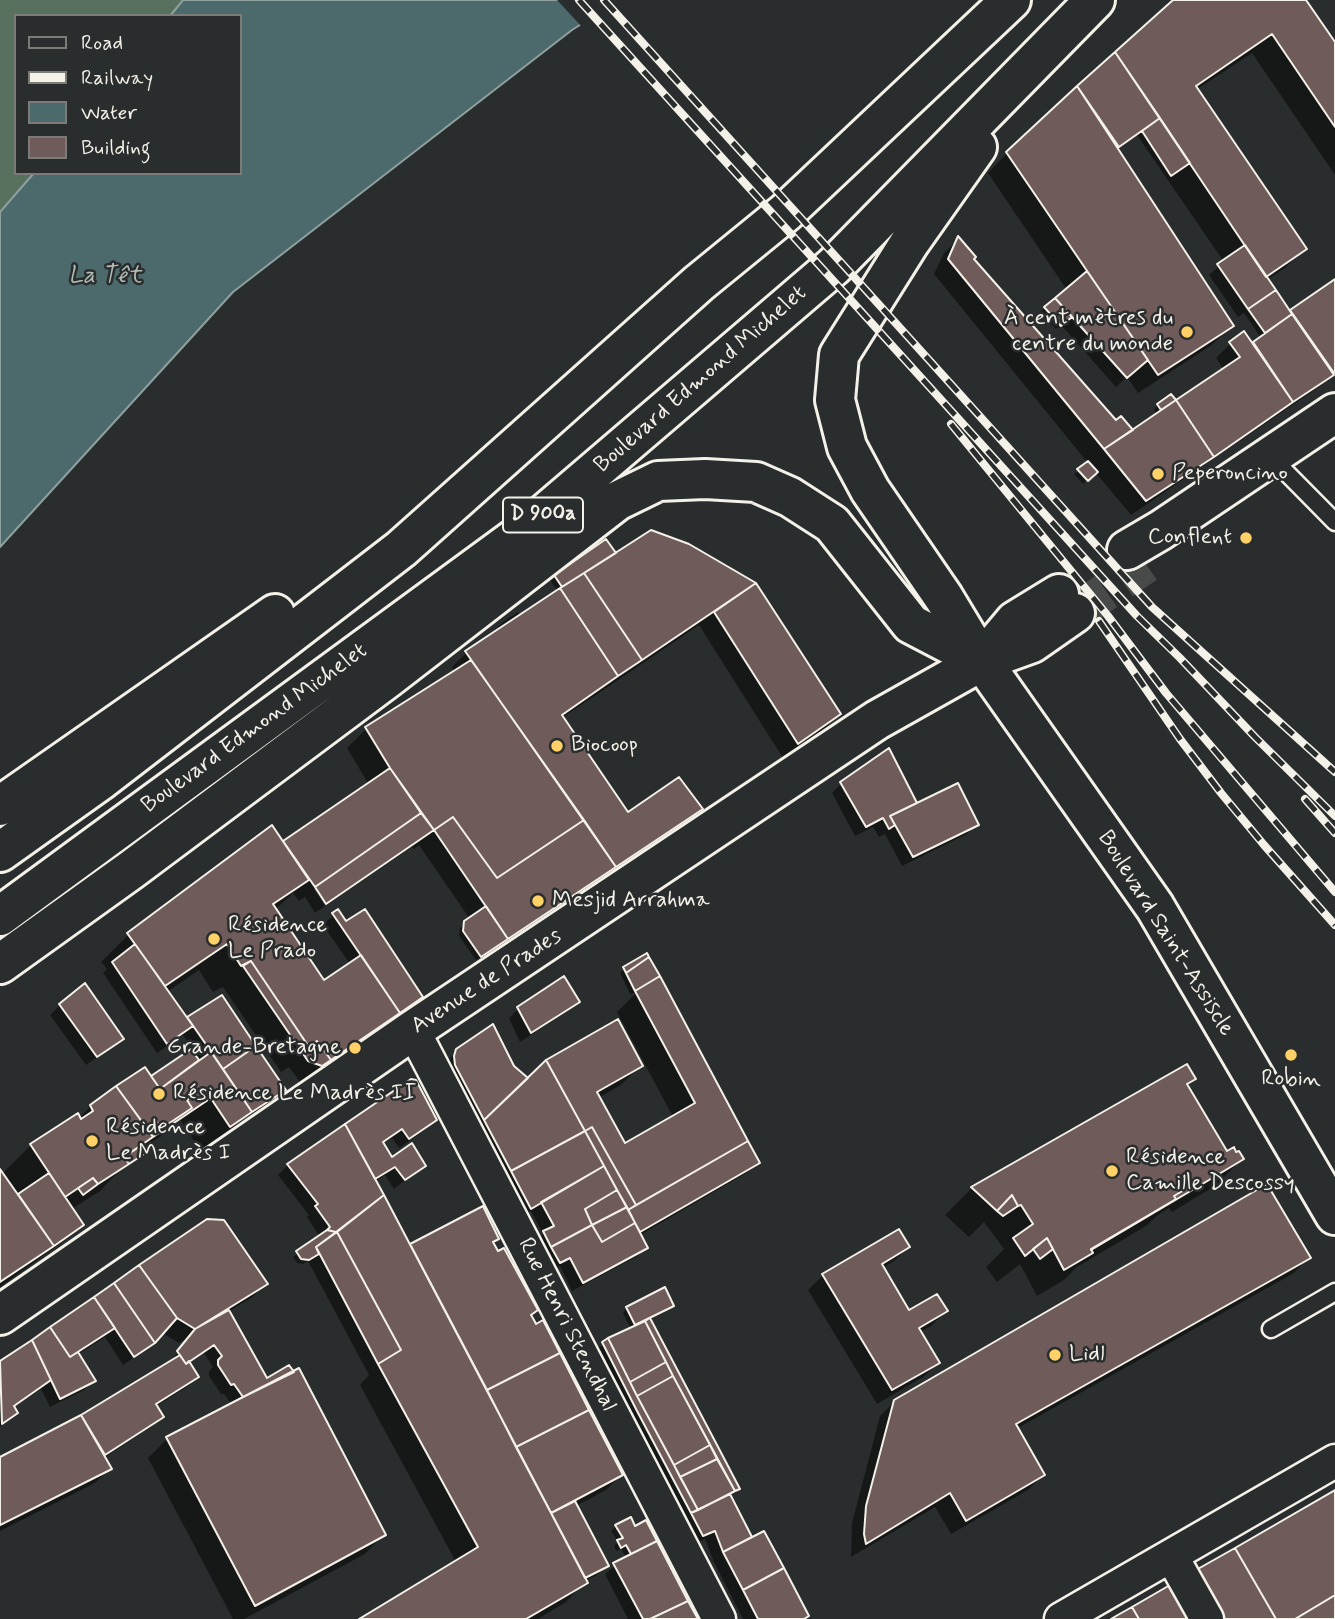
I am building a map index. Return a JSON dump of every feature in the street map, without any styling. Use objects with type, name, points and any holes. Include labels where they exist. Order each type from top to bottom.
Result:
[{"type":"main road","name":"D 900a","points":[[0,852],[101,780],[401,549],[699,283],[786,212],[1011,0]]},
{"type":"main road","name":"Boulevard Edmond Michelet","points":[[0,916],[520,534],[834,266],[1095,0]]},
{"type":"main road","name":"Boulevard Saint-Assiscle","points":[[1040,57],[910,242],[839,355],[835,400],[847,447],[870,490],[944,598],[982,661],[1155,907],[1335,1215]]},
{"type":"main road","points":[[0,806],[256,629],[699,283]]},
{"type":"main road","points":[[1137,557],[1331,431]]},
{"type":"main road","points":[[0,964],[388,678],[617,501],[658,481],[705,479],[756,482],[790,497],[832,524],[911,624],[982,661],[1015,621],[1067,603]]},
{"type":"main road","name":"Avenue de Prades","points":[[0,1315],[413,1031],[877,719],[982,661]]},
{"type":"street","name":"Rue Henri Stendhal","points":[[413,1031],[719,1619]]},
{"type":"street","points":[[1061,1619],[1335,1461]]},
{"type":"street","points":[[1172,1557],[1207,1619]]},
{"type":"lane","points":[[1280,465],[1335,523]]},
{"type":"lane","points":[[1271,1329],[1335,1292]]},
{"type":"green space","points":[[0,0],[183,0],[172,14],[14,14],[14,175],[32,175],[0,212]]},
{"type":"water","name":"La Têt","points":[[183,0],[619,0],[572,30],[233,292],[0,547],[0,212],[32,175],[242,175],[242,14],[172,14]]},
{"type":"pier","points":[[557,0],[623,0],[582,27]]},
{"type":"building","points":[[1173,0],[1306,0],[1335,42],[1335,127],[1272,34],[1196,86],[1307,249],[1266,277],[1115,52]]},
{"type":"building","points":[[1115,52],[1160,118],[1119,147],[1077,86]]},
{"type":"building","points":[[1077,86],[1234,326],[1158,375],[1006,152]]},
{"type":"building","points":[[1160,118],[1190,163],[1171,176],[1142,131]]},
{"type":"building","points":[[958,236],[976,257],[974,259],[1116,420],[1121,416],[1133,430],[1104,449],[948,259]]},
{"type":"building","points":[[1245,245],[1276,290],[1248,309],[1217,264]]},
{"type":"building","points":[[1087,271],[1148,360],[1127,378],[1055,298]]},
{"type":"building","points":[[1335,279],[1335,372],[1334,373],[1290,310]]},
{"type":"building","points":[[1276,290],[1292,314],[1265,333],[1248,309]]},
{"type":"building","points":[[1055,298],[1072,317],[1061,326],[1044,307]]},
{"type":"building","points":[[1292,314],[1334,375],[1293,402],[1253,342]]},
{"type":"building","points":[[1244,331],[1293,402],[1214,457],[1176,400],[1240,357],[1229,342]]},
{"type":"building","points":[[1171,394],[1176,400],[1161,410],[1157,404]]},
{"type":"building","points":[[1176,400],[1214,457],[1146,501],[1104,449]]},
{"type":"building","points":[[1088,461],[1098,472],[1088,481],[1077,469]]},
{"type":"building","points":[[651,530],[689,544],[756,583],[642,660],[584,573]]},
{"type":"building","points":[[606,539],[616,553],[562,587],[554,575]]},
{"type":"building","points":[[584,573],[642,660],[618,676],[560,588]]},
{"type":"building","points":[[756,583],[841,714],[798,744],[714,612]]},
{"type":"building","name":"Biocoop","points":[[560,588],[618,676],[562,715],[628,812],[679,777],[703,809],[616,867],[465,651]]},
{"type":"building","points":[[471,660],[584,820],[497,878],[453,817],[434,830],[365,727]]},
{"type":"building","points":[[889,748],[917,803],[890,816],[895,825],[889,829],[883,818],[866,827],[840,782]]},
{"type":"building","points":[[390,768],[421,813],[315,887],[283,841]]},
{"type":"building","points":[[958,783],[979,825],[913,857],[890,816]]},
{"type":"building","points":[[421,813],[434,830],[326,904],[315,887]]},
{"type":"building","points":[[453,817],[497,878],[584,820],[616,867],[508,939],[434,830]]},
{"type":"building","name":"Résidence Le Prado","points":[[272,825],[309,880],[273,904],[324,980],[361,955],[400,1013],[331,1060],[317,1041],[309,1047],[251,961],[241,966],[227,944],[165,986],[127,933]]},
{"type":"building","points":[[486,906],[508,939],[481,957],[463,931],[464,921]]},
{"type":"building","points":[[338,909],[346,921],[365,909],[423,997],[400,1013],[332,913]]},
{"type":"building","points":[[135,944],[193,1026],[167,1044],[112,962]]},
{"type":"building","points":[[647,953],[649,957],[626,973],[623,967]]},
{"type":"building","points":[[649,957],[660,976],[635,991],[626,973]]},
{"type":"building","points":[[251,961],[309,1047],[317,1041],[331,1060],[322,1066],[308,1061],[243,966]]},
{"type":"building","points":[[564,976],[580,1002],[531,1033],[517,1007]]},
{"type":"building","points":[[660,976],[748,1141],[636,1205],[592,1127],[585,1131],[546,1060],[618,1019],[643,1066],[597,1092],[625,1143],[695,1103],[635,991]]},
{"type":"building","points":[[85,983],[124,1039],[97,1057],[59,1004]]},
{"type":"building","points":[[222,995],[256,1046],[223,1069],[187,1017]]},
{"type":"building","points":[[493,1024],[514,1066],[528,1078],[484,1120],[455,1065],[454,1056],[456,1049]]},
{"type":"building","points":[[256,1046],[286,1090],[252,1112],[223,1069]]},
{"type":"building","points":[[191,1049],[199,1060],[160,1089],[151,1076]]},
{"type":"building","name":"Résidence Le Madrès II","points":[[211,1052],[252,1112],[230,1127],[204,1088],[187,1100],[192,1108],[162,1128],[155,1120],[146,1127],[116,1086],[145,1067],[160,1089]]},
{"type":"building","points":[[546,1060],[585,1131],[511,1171],[484,1120]]},
{"type":"building","name":"Résidence Camille Descossy","points":[[1187,1064],[1196,1079],[1187,1084],[1227,1151],[1234,1147],[1244,1159],[1199,1186],[1197,1182],[1174,1196],[1176,1199],[1091,1249],[1093,1253],[1064,1270],[1047,1238],[1025,1256],[1013,1238],[1033,1224],[1021,1205],[1018,1206],[1012,1195],[997,1211],[971,1187]]},
{"type":"building","points":[[411,1079],[416,1080],[437,1120],[409,1139],[402,1129],[383,1142],[392,1157],[412,1143],[426,1166],[405,1180],[395,1167],[375,1179],[345,1124]]},
{"type":"building","name":"Résidence Le Madrès I","points":[[116,1086],[153,1137],[124,1157],[129,1164],[98,1184],[93,1178],[65,1197],[30,1144],[78,1113],[81,1119],[93,1111],[90,1105]]},
{"type":"building","points":[[204,1088],[211,1098],[153,1137],[146,1127],[155,1120],[162,1128],[192,1108],[187,1100]]},
{"type":"building","points":[[345,1124],[384,1195],[336,1232],[327,1230],[330,1227],[315,1206],[318,1204],[287,1164]]},
{"type":"building","points":[[592,1127],[636,1205],[628,1210],[585,1131]]},
{"type":"building","points":[[585,1131],[604,1166],[531,1209],[511,1171]]},
{"type":"building","points":[[748,1141],[760,1163],[640,1232],[628,1210]]},
{"type":"building","points":[[139,1147],[144,1154],[129,1164],[124,1157]]},
{"type":"building","points":[[604,1166],[617,1190],[585,1209],[592,1225],[551,1247],[543,1231],[554,1226],[541,1202]]},
{"type":"building","points":[[0,1169],[54,1246],[0,1282]]},
{"type":"building","points":[[49,1173],[84,1225],[54,1246],[18,1194]]},
{"type":"building","points":[[93,1178],[98,1184],[83,1195],[78,1188]]},
{"type":"building","points":[[1197,1182],[1199,1186],[1091,1250],[1176,1199],[1174,1196]]},
{"type":"building","name":"Lidl","points":[[1267,1184],[1311,1258],[1016,1424],[1045,1475],[966,1521],[950,1493],[866,1544],[866,1506],[894,1400]]},
{"type":"building","points":[[617,1190],[627,1207],[592,1225],[585,1209]]},
{"type":"building","points":[[384,1195],[588,1583],[526,1619],[359,1619],[478,1547],[378,1364],[401,1350],[337,1232]]},
{"type":"building","points":[[1012,1195],[1018,1206],[1003,1216],[997,1211]]},
{"type":"building","points":[[483,1206],[499,1239],[493,1242],[498,1251],[504,1248],[538,1310],[531,1315],[536,1324],[543,1320],[560,1353],[487,1390],[410,1244]]},
{"type":"building","points":[[627,1207],[635,1223],[602,1242],[592,1225]]},
{"type":"building","points":[[207,1219],[224,1220],[268,1284],[195,1329],[177,1318],[139,1265]]},
{"type":"building","points":[[635,1223],[648,1248],[583,1283],[570,1258],[560,1263],[551,1247],[592,1225],[602,1242]]},
{"type":"building","points":[[899,1229],[910,1247],[882,1264],[909,1310],[937,1294],[948,1311],[919,1328],[940,1363],[892,1390],[822,1274]]},
{"type":"building","points":[[327,1230],[336,1232],[316,1247],[319,1254],[309,1260],[301,1259],[296,1251]]},
{"type":"building","points":[[337,1232],[401,1350],[378,1364],[316,1247]]},
{"type":"building","points":[[1047,1238],[1053,1249],[1040,1259],[1033,1249]]},
{"type":"building","points":[[139,1265],[177,1318],[155,1343],[114,1283]]},
{"type":"building","points":[[114,1283],[155,1343],[134,1357],[94,1297]]},
{"type":"building","points":[[665,1287],[674,1306],[635,1325],[626,1307]]},
{"type":"building","points":[[94,1297],[115,1328],[70,1357],[50,1327]]},
{"type":"building","points":[[229,1310],[267,1378],[289,1365],[294,1372],[243,1397],[218,1365],[222,1356],[214,1345],[186,1364],[177,1351],[195,1329]]},
{"type":"building","points":[[650,1318],[740,1489],[735,1491],[673,1376],[645,1321]]},
{"type":"building","points":[[645,1321],[666,1362],[630,1382],[608,1338]]},
{"type":"building","points":[[50,1327],[70,1357],[78,1352],[96,1381],[60,1399],[32,1340]]},
{"type":"building","points":[[608,1338],[698,1510],[691,1513],[637,1411],[602,1342]]},
{"type":"building","points":[[32,1340],[51,1380],[14,1406],[18,1413],[2,1424],[0,1361]]},
{"type":"building","points":[[560,1353],[589,1410],[516,1447],[487,1390]]},
{"type":"building","points":[[180,1355],[186,1364],[189,1361],[199,1377],[156,1404],[164,1417],[105,1455],[81,1415]]},
{"type":"building","points":[[666,1362],[673,1376],[637,1396],[630,1382]]},
{"type":"building","points":[[299,1368],[386,1535],[255,1606],[166,1437]]},
{"type":"building","points":[[673,1376],[710,1445],[674,1465],[637,1396]]},
{"type":"building","points":[[589,1410],[623,1475],[551,1513],[516,1447]]},
{"type":"building","points":[[81,1415],[112,1469],[0,1525],[0,1457]]},
{"type":"building","points":[[710,1445],[717,1459],[680,1477],[674,1465]]},
{"type":"building","points":[[717,1459],[735,1491],[698,1510],[680,1477]]},
{"type":"building","points":[[1335,1490],[1335,1595],[1295,1619],[1276,1619],[1235,1548]]},
{"type":"building","points":[[730,1494],[752,1537],[723,1552],[715,1531],[703,1536],[691,1513]]},
{"type":"building","points":[[575,1501],[609,1566],[585,1578],[551,1513]]},
{"type":"building","points":[[631,1517],[635,1526],[646,1520],[657,1541],[631,1554],[626,1545],[621,1548],[617,1540],[623,1538],[615,1525]]},
{"type":"building","points":[[764,1531],[784,1568],[743,1590],[723,1552]]},
{"type":"building","points":[[657,1541],[688,1601],[650,1619],[643,1619],[613,1563]]},
{"type":"building","points":[[1235,1548],[1276,1619],[1224,1619],[1196,1570]]},
{"type":"building","points":[[784,1568],[809,1616],[804,1619],[758,1619],[743,1590]]},
{"type":"building","points":[[1170,1585],[1188,1619],[1139,1619],[1132,1607]]},
{"type":"building","points":[[1335,1595],[1335,1619],[1295,1619]]},
{"type":"building","points":[[688,1601],[698,1619],[650,1619]]},
{"type":"building","points":[[1132,1607],[1139,1619],[1111,1619],[1116,1616]]},
{"type":"tunnel","points":[[1075,613],[1146,564]]},
{"type":"railway","points":[[579,0],[1137,616],[1335,816]]},
{"type":"railway","points":[[604,0],[1152,607],[1335,772]]},
{"type":"railway","points":[[951,424],[1108,616],[1166,693],[1335,892]]},
{"type":"railway","points":[[1099,621],[1180,739],[1221,793],[1335,925]]},
{"type":"railway","points":[[1305,799],[1335,833]]},
{"type":"place","name":"À cent mètres du centre du monde","points":[[1187,332]]},
{"type":"place","name":"Peperoncino","points":[[1158,474]]},
{"type":"place","name":"Conflent","points":[[1246,538]]},
{"type":"place","name":"Biocoop","points":[[557,746]]},
{"type":"place","name":"Mesjid Arrahma","points":[[538,901]]},
{"type":"place","name":"Résidence Le Prado","points":[[214,939]]},
{"type":"place","name":"Grande-Bretagne","points":[[355,1048]]},
{"type":"place","name":"Robin","points":[[1291,1055]]},
{"type":"place","name":"Résidence Le Madrès II","points":[[159,1094]]},
{"type":"place","name":"Résidence Le Madrès I","points":[[92,1141]]},
{"type":"place","name":"Résidence Camille Descossy","points":[[1112,1171]]},
{"type":"place","name":"Lidl","points":[[1055,1355]]}]
